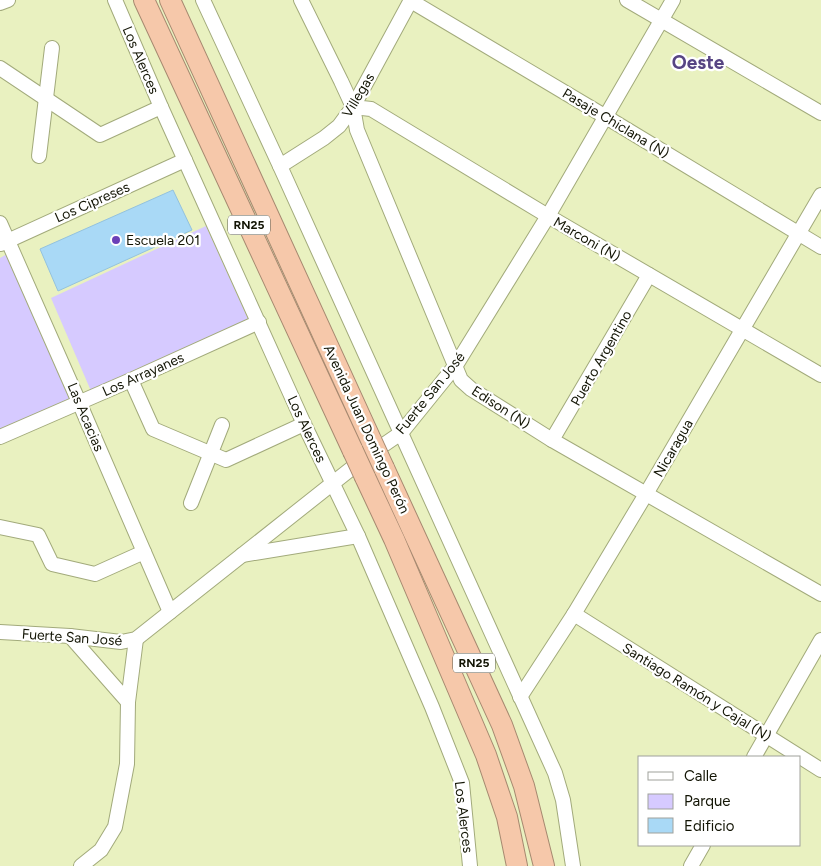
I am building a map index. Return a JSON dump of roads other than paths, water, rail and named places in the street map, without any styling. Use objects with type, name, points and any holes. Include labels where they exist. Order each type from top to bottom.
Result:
[{"type":"highway","name":"Avenida Juan Domingo Perón","points":[[144,0],[394,539],[486,755],[507,817],[517,866]]},
{"type":"highway","name":"Avenida Juan Domingo Perón","points":[[170,0],[502,725],[524,786],[544,866]]},
{"type":"street","points":[[0,3],[8,0]]},
{"type":"street","name":"Los Alerces","points":[[115,0],[161,107],[304,424],[358,536],[432,707],[462,783],[470,866]]},
{"type":"street","name":"Avenida Juan Domingo Perón","points":[[203,0],[555,773],[563,800],[573,866]]},
{"type":"street","name":"Edison (N)","points":[[301,0],[353,107],[357,130],[461,380],[471,389],[552,440],[821,594]]},
{"type":"street","name":"Villegas","points":[[280,166],[324,138],[339,126],[353,107],[411,0]]},
{"type":"street","name":"Pasaje Chiclana (N)","points":[[411,0],[821,247]]},
{"type":"street","points":[[627,0],[821,113]]},
{"type":"street","name":"Fuerte San José","points":[[0,632],[70,636],[121,642],[136,639],[333,482],[401,433],[456,365],[548,216],[673,0]]},
{"type":"street","points":[[39,156],[52,48]]},
{"type":"street","points":[[0,68],[100,135],[161,107]]},
{"type":"street","name":"Marconi (N)","points":[[353,107],[372,109],[548,216],[821,375]]},
{"type":"street","name":"Los Cipreses","points":[[4,242],[185,160]]},
{"type":"street","name":"Nicaragua","points":[[520,697],[574,614],[646,494],[821,195]]},
{"type":"street","name":"Las Acacias","points":[[0,222],[4,242],[80,402],[170,612]]},
{"type":"street","name":"Puerto Argentino","points":[[552,440],[650,275]]},
{"type":"street","name":"Los Arrayanes","points":[[0,437],[259,322]]},
{"type":"street","points":[[130,380],[153,429],[226,460],[304,424]]},
{"type":"street","points":[[191,503],[222,425]]},
{"type":"street","points":[[0,527],[38,535],[52,564],[95,574],[144,552]]},
{"type":"street","points":[[241,555],[358,536]]},
{"type":"street","name":"Santiago Ramón y Cajal (N)","points":[[574,614],[798,756]]},
{"type":"street","points":[[70,636],[128,702]]},
{"type":"street","points":[[81,866],[101,850],[115,827],[127,764],[128,702],[136,639]]},
{"type":"street","points":[[755,756],[821,640]]},
{"type":"street","name":"Santiago Ramón y Cajal (N)","points":[[801,758],[821,770]]},
{"type":"street","points":[[691,866],[702,846]]},
{"type":"place","name":"Escuela 201","points":[[116,240]]},
{"type":"district","name":"Oeste","points":[[698,62]]}]
